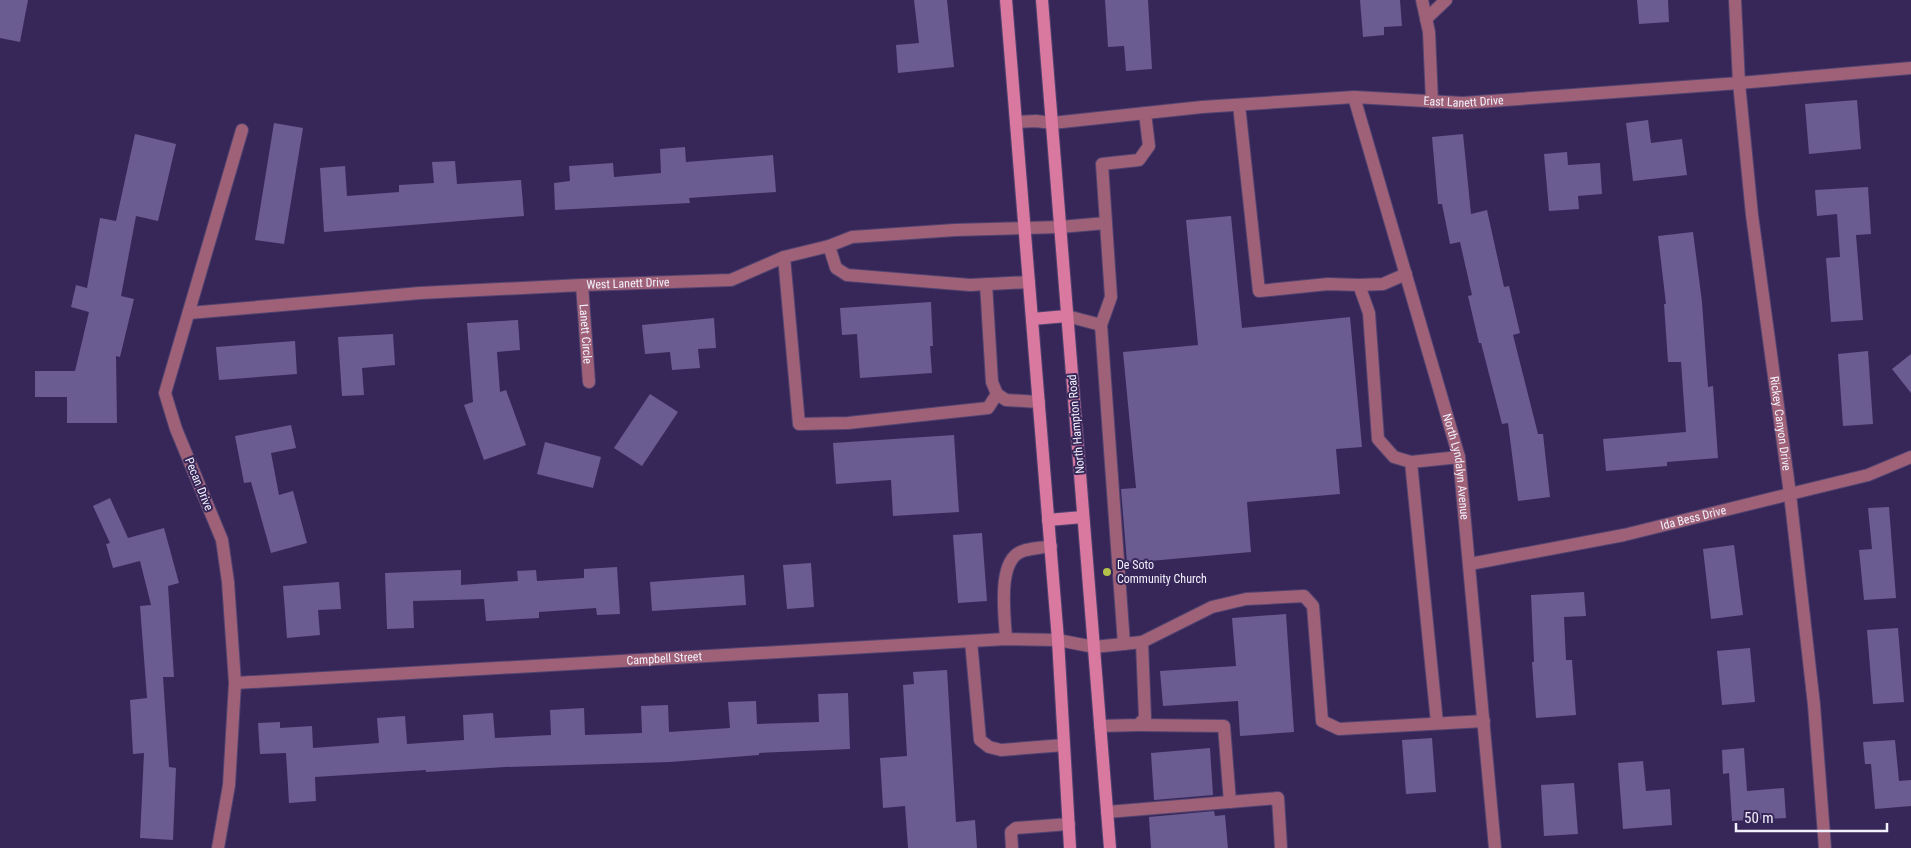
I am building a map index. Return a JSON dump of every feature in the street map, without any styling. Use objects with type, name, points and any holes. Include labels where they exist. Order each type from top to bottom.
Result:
[{"type":"main road","points":[[1006,0],[1058,640],[1070,848]]},
{"type":"main road","name":"North Hampton Road","points":[[1042,0],[1110,848]]},
{"type":"main road","points":[[1032,318],[1067,316]]},
{"type":"main road","points":[[1048,520],[1083,517]]},
{"type":"street","points":[[1422,0],[1428,32],[1432,102]]},
{"type":"street","points":[[1426,19],[1446,0]]},
{"type":"street","name":"Rickey Canyon Drive","points":[[1735,0],[1739,83],[1752,215],[1790,494],[1814,705],[1825,848]]},
{"type":"street","name":"East Lanett Drive","points":[[1016,122],[1036,121],[1052,123],[1145,113],[1354,97],[1462,103],[1739,83],[1911,68]]},
{"type":"street","name":"North Lyndalyn Avenue","points":[[1354,97],[1459,457],[1495,848]]},
{"type":"street","points":[[1239,105],[1258,291],[1328,284],[1383,284],[1406,274]]},
{"type":"street","points":[[1124,644],[1101,325],[1111,297],[1102,164],[1139,160],[1149,146],[1145,113]]},
{"type":"street","name":"Pecan Drive","points":[[218,848],[229,785],[235,683],[228,582],[222,540],[176,429],[165,393],[242,130]]},
{"type":"street","name":"West Lanett Drive","points":[[189,313],[420,293],[731,280],[784,257],[830,246],[852,237],[1106,223]]},
{"type":"street","points":[[830,246],[836,268],[847,275],[970,285],[1029,282]]},
{"type":"street","points":[[784,257],[799,424],[848,423],[988,408],[997,394]]},
{"type":"street","points":[[986,284],[992,382],[997,394],[1006,400],[1039,402]]},
{"type":"street","name":"Lanett Circle","points":[[582,285],[589,382]]},
{"type":"street","points":[[1360,285],[1369,314],[1378,439],[1394,457],[1411,462],[1459,457]]},
{"type":"street","points":[[1067,316],[1101,325]]},
{"type":"street","name":"Ida Bess Drive","points":[[1470,564],[1624,535],[1868,475],[1911,457]]},
{"type":"street","points":[[1411,462],[1437,723]]},
{"type":"street","points":[[1006,639],[1004,577],[1010,561],[1021,551],[1050,546]]},
{"type":"street","points":[[1138,725],[1145,718],[1142,642],[1212,607],[1246,599],[1304,596],[1313,606],[1322,721],[1339,729],[1484,720]]},
{"type":"street","name":"Campbell Street","points":[[235,683],[1006,639],[1058,640],[1094,647],[1142,642]]},
{"type":"street","points":[[971,641],[980,740],[989,747],[1001,750],[1064,745]]},
{"type":"street","points":[[1100,726],[1224,726],[1230,802]]},
{"type":"street","points":[[1107,812],[1278,798],[1281,848]]},
{"type":"street","points":[[1012,848],[1011,832],[1016,828],[1069,824]]},
{"type":"building","points":[[0,0],[28,0],[20,42],[0,38]]},
{"type":"building","points":[[914,0],[947,0],[954,67],[898,73],[896,45],[919,43]]},
{"type":"building","points":[[1105,0],[1148,0],[1152,69],[1126,71],[1124,46],[1108,47]]},
{"type":"building","points":[[1360,0],[1400,0],[1402,26],[1384,27],[1384,35],[1363,37]]},
{"type":"building","points":[[1637,0],[1668,0],[1669,22],[1639,24]]},
{"type":"building","points":[[1857,100],[1861,149],[1809,154],[1805,104]]},
{"type":"building","points":[[1648,120],[1651,143],[1682,139],[1687,175],[1633,181],[1626,123]]},
{"type":"building","points":[[274,123],[303,128],[284,244],[255,240]]},
{"type":"building","points":[[135,134],[176,144],[158,221],[136,216],[121,296],[134,299],[120,357],[116,356],[117,423],[67,423],[67,397],[35,397],[35,371],[75,371],[89,312],[71,307],[76,285],[87,288],[100,218],[116,221]]},
{"type":"building","points":[[1463,134],[1471,214],[1487,210],[1504,287],[1509,286],[1520,333],[1513,335],[1538,434],[1543,434],[1550,497],[1518,501],[1508,423],[1502,424],[1481,343],[1479,343],[1468,296],[1472,295],[1460,242],[1450,244],[1442,204],[1438,204],[1432,137]]},
{"type":"building","points":[[685,147],[686,162],[773,155],[776,192],[689,198],[690,203],[555,210],[554,183],[570,181],[569,166],[613,163],[614,177],[661,173],[660,149]]},
{"type":"building","points":[[1567,152],[1568,165],[1600,163],[1602,194],[1578,196],[1579,209],[1549,211],[1544,154]]},
{"type":"building","points":[[455,161],[457,184],[521,180],[524,216],[324,232],[320,168],[345,166],[347,196],[399,192],[399,185],[434,183],[432,162]]},
{"type":"building","points":[[1868,187],[1871,234],[1856,235],[1863,320],[1831,322],[1826,258],[1840,257],[1837,214],[1817,216],[1815,190]]},
{"type":"building","points":[[1231,216],[1242,328],[1350,317],[1362,447],[1336,449],[1340,494],[1247,502],[1251,552],[1127,563],[1121,489],[1136,488],[1123,352],[1198,345],[1186,220]]},
{"type":"building","points":[[1693,232],[1702,302],[1708,387],[1713,386],[1718,458],[1667,462],[1667,466],[1606,471],[1603,439],[1686,432],[1681,362],[1668,362],[1664,304],[1666,304],[1658,236]]},
{"type":"building","points":[[931,302],[933,346],[930,346],[932,373],[860,378],[857,334],[842,335],[840,308]]},
{"type":"building","points":[[714,318],[716,348],[698,349],[700,368],[672,370],[670,352],[645,354],[642,325]]},
{"type":"building","points":[[518,320],[520,350],[497,352],[500,392],[506,390],[526,445],[484,460],[464,405],[473,402],[467,323]]},
{"type":"building","points":[[393,334],[395,365],[362,368],[364,395],[342,396],[338,337]]},
{"type":"building","points":[[295,341],[297,374],[219,380],[216,347]]},
{"type":"building","points":[[1868,351],[1873,424],[1843,426],[1838,354]]},
{"type":"building","points":[[1911,354],[1911,393],[1892,369]]},
{"type":"building","points":[[650,394],[678,412],[642,466],[614,448]]},
{"type":"building","points":[[291,425],[296,448],[271,453],[279,495],[293,491],[307,543],[271,553],[251,482],[244,483],[235,436]]},
{"type":"building","points":[[954,435],[959,512],[893,516],[891,480],[836,484],[833,443]]},
{"type":"building","points":[[545,442],[601,457],[593,488],[537,474]]},
{"type":"building","points":[[110,498],[128,538],[164,528],[179,583],[168,586],[174,677],[163,677],[169,767],[176,768],[173,840],[140,838],[144,753],[133,754],[130,700],[147,698],[140,606],[151,605],[140,561],[113,568],[106,544],[110,543],[93,506]]},
{"type":"building","points":[[1889,507],[1896,598],[1864,600],[1859,550],[1872,549],[1868,508]]},
{"type":"building","points":[[982,533],[987,601],[958,603],[953,535]]},
{"type":"building","points":[[1734,545],[1743,615],[1711,619],[1703,549]]},
{"type":"building","points":[[811,563],[814,607],[787,609],[783,565]]},
{"type":"building","points":[[617,567],[620,614],[597,615],[596,608],[539,612],[539,618],[486,621],[484,599],[413,601],[414,628],[387,629],[385,573],[461,570],[461,585],[518,581],[517,571],[536,570],[537,581],[584,578],[584,569]]},
{"type":"building","points":[[744,575],[746,605],[652,611],[650,582]]},
{"type":"building","points":[[339,582],[341,609],[318,610],[320,635],[287,638],[283,586]]},
{"type":"building","points":[[1584,592],[1586,616],[1564,617],[1566,660],[1572,660],[1576,715],[1536,718],[1532,662],[1534,662],[1531,595]]},
{"type":"building","points":[[1286,614],[1294,732],[1240,736],[1238,701],[1163,706],[1160,671],[1236,666],[1232,618]]},
{"type":"building","points":[[1898,628],[1904,702],[1873,704],[1867,630]]},
{"type":"building","points":[[1750,648],[1755,702],[1722,705],[1717,651]]},
{"type":"building","points":[[947,670],[956,822],[975,820],[977,848],[908,848],[905,806],[883,808],[880,758],[907,756],[903,685],[914,684],[913,672]]},
{"type":"building","points":[[848,693],[850,749],[759,753],[759,755],[670,762],[505,767],[426,772],[426,770],[315,777],[316,801],[289,803],[286,753],[260,754],[258,723],[280,722],[280,728],[312,726],[313,748],[379,743],[377,718],[405,716],[407,744],[464,740],[463,715],[493,713],[495,738],[551,735],[550,710],[584,708],[585,735],[642,733],[641,706],[668,705],[669,732],[730,728],[728,702],[756,701],[757,724],[819,722],[818,694]]},
{"type":"building","points":[[1432,738],[1436,792],[1406,794],[1402,740]]},
{"type":"building","points":[[1895,740],[1899,781],[1911,780],[1911,806],[1875,809],[1871,764],[1865,764],[1863,742]]},
{"type":"building","points":[[1210,748],[1213,795],[1154,800],[1151,753]]},
{"type":"building","points":[[1744,748],[1747,791],[1784,788],[1786,818],[1732,821],[1729,773],[1723,774],[1722,750]]},
{"type":"building","points":[[1643,761],[1646,791],[1670,789],[1672,825],[1623,829],[1618,763]]},
{"type":"building","points":[[1574,783],[1578,834],[1544,836],[1541,785]]},
{"type":"building","points":[[1214,811],[1215,816],[1225,815],[1228,848],[1151,848],[1149,817]]},
{"type":"place","name":"De Soto Community Church","points":[[1107,572]]}]
